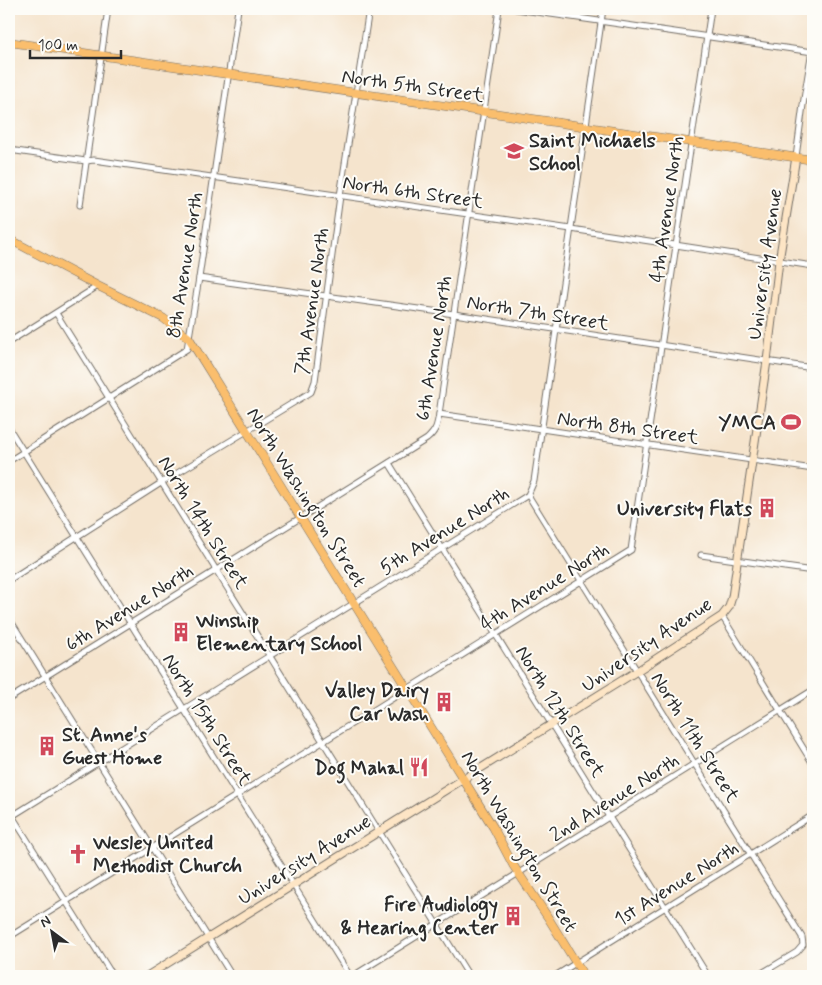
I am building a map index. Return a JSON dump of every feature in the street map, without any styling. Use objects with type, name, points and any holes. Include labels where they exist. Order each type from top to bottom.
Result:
[{"type":"main road","name":"North 5th Street","points":[[9,42],[813,160]]},
{"type":"main road","name":"North Washington Street","points":[[9,239],[163,318],[189,338],[493,827],[518,873],[584,976]]},
{"type":"street","points":[[80,205],[108,9]]},
{"type":"street","name":"8th Avenue North","points":[[9,461],[187,349],[238,9]]},
{"type":"street","name":"7th Avenue North","points":[[9,580],[161,483],[311,392],[315,381],[340,196],[369,9]]},
{"type":"street","name":"6th Avenue North","points":[[9,699],[389,463],[427,439],[436,430],[499,9]]},
{"type":"street","points":[[516,9],[813,52]]},
{"type":"street","name":"5th Avenue North","points":[[10,817],[528,495],[534,481],[603,9]]},
{"type":"street","name":"4th Avenue North","points":[[9,937],[631,550],[711,9]]},
{"type":"street","name":"University Avenue","points":[[147,976],[637,671],[722,616],[729,607],[813,44]]},
{"type":"street","name":"North 6th Street","points":[[9,150],[468,214],[813,266]]},
{"type":"street","name":"North 7th Street","points":[[199,278],[813,368]]},
{"type":"street","points":[[9,342],[98,286]]},
{"type":"street","name":"North 14th Street","points":[[56,313],[469,976]]},
{"type":"street","name":"North 8th Street","points":[[439,414],[813,469]]},
{"type":"street","name":"North 15th Street","points":[[9,428],[352,976]]},
{"type":"street","name":"North 12th Street","points":[[389,463],[708,976]]},
{"type":"street","name":"North 11th Street","points":[[528,495],[802,937],[802,945],[797,952],[757,976]]},
{"type":"street","points":[[701,555],[813,572]]},
{"type":"street","points":[[722,616],[813,764]]},
{"type":"street","points":[[9,618],[232,976]]},
{"type":"street","name":"2nd Avenue North","points":[[352,976],[813,690]]},
{"type":"street","points":[[9,811],[10,817],[113,976]]},
{"type":"street","name":"1st Avenue North","points":[[555,976],[813,815]]},
{"type":"place","name":"Saint Michaels School","points":[[514,151]]},
{"type":"place","name":"YMCA","points":[[791,422]]},
{"type":"place","name":"University Flats","points":[[767,508]]},
{"type":"place","name":"Winship Elementary School","points":[[181,632]]},
{"type":"place","name":"Valley Dairy Car Wash","points":[[444,702]]},
{"type":"place","name":"St. Anne's Guest Home","points":[[47,746]]},
{"type":"place","name":"Dog Mahal","points":[[419,767]]},
{"type":"place","name":"Wesley United Methodist Church","points":[[78,854]]},
{"type":"place","name":"Fire Audiology & Hearing Center","points":[[513,916]]}]
